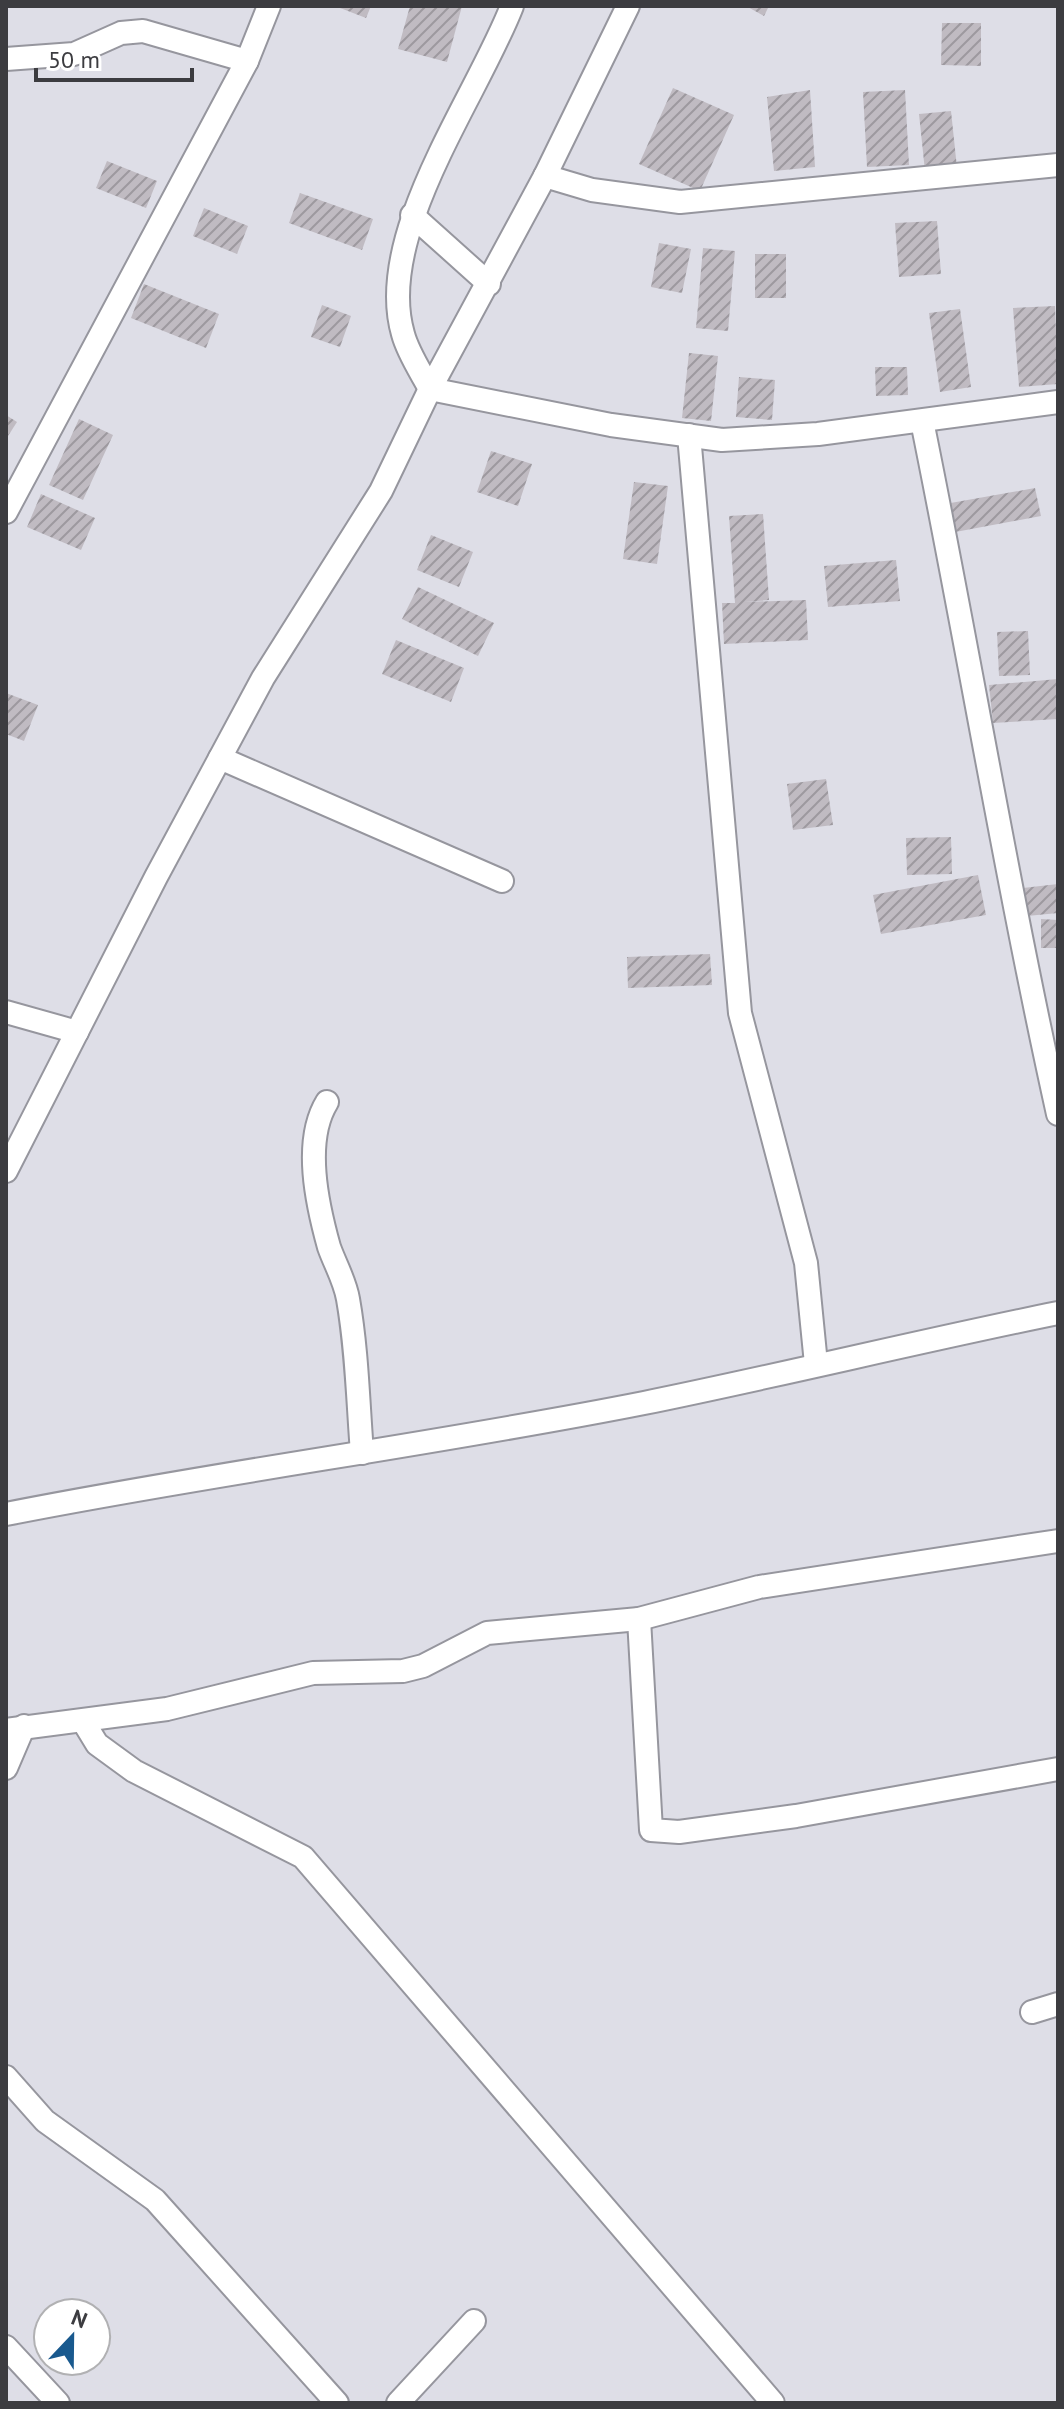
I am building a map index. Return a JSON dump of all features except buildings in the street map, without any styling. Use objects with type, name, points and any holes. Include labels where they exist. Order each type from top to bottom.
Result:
[{"type":"street","points":[[6,512],[247,61],[269,6]]},
{"type":"street","points":[[430,389],[403,335],[400,314],[400,286],[412,215],[512,6]]},
{"type":"street","points":[[6,1171],[263,678],[381,491],[430,389],[545,176],[628,6]]},
{"type":"street","points":[[6,59],[74,54],[121,33],[143,31],[247,61]]},
{"type":"street","points":[[545,176],[592,190],[680,202],[1058,165]]},
{"type":"street","points":[[412,215],[489,284]]},
{"type":"street","points":[[430,389],[611,425],[722,440],[818,434],[1058,402]]},
{"type":"street","points":[[922,421],[972,670],[1027,974],[1058,1114]]},
{"type":"street","points":[[689,435],[740,1013],[806,1263],[816,1364]]},
{"type":"street","points":[[220,758],[400,833],[502,881]]},
{"type":"street","points":[[6,1012],[77,1032]]},
{"type":"street","points":[[327,1102],[316,1127],[316,1186],[329,1247],[348,1295],[357,1362],[362,1453]]},
{"type":"street","points":[[6,1514],[160,1483],[362,1453],[645,1403],[1058,1313]]},
{"type":"street","points":[[6,1768],[15,1728],[167,1709],[313,1673],[403,1671],[423,1666],[487,1633],[639,1619],[759,1587],[1058,1541]]},
{"type":"street","points":[[639,1619],[651,1830],[679,1832],[796,1816],[1058,1769]]},
{"type":"street","points":[[83,1721],[97,1744],[134,1771],[303,1857],[773,2403]]},
{"type":"street","points":[[1032,2012],[1058,2004]]},
{"type":"street","points":[[6,2077],[45,2121],[155,2200],[337,2403]]},
{"type":"street","points":[[398,2403],[474,2321]]},
{"type":"street","points":[[6,2347],[58,2403]]}]
